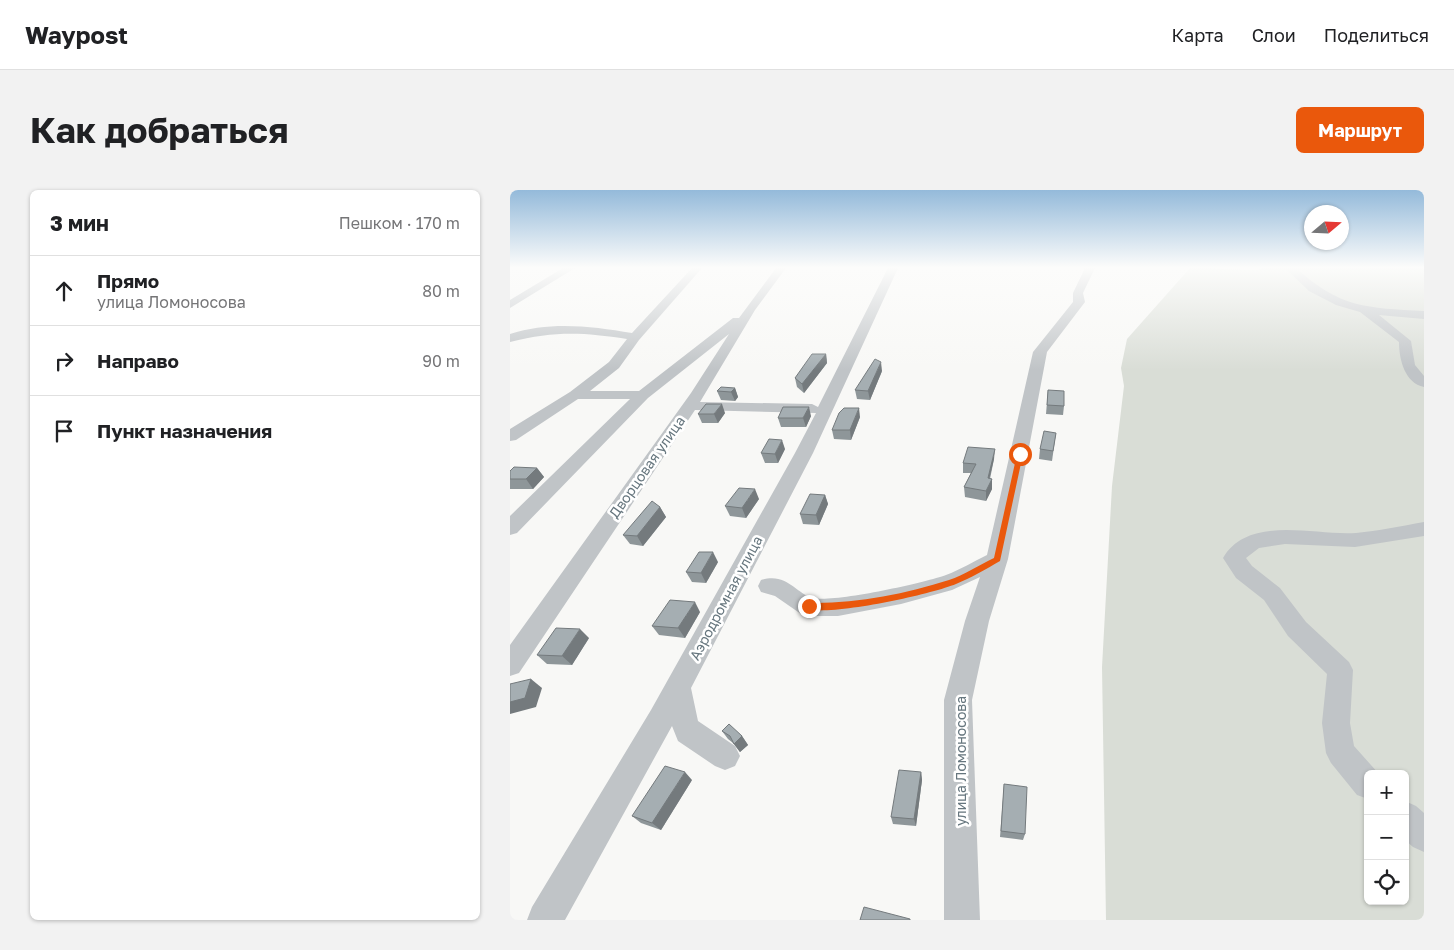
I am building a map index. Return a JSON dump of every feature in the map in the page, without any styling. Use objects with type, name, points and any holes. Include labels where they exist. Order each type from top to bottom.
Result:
[{"type":"street","points":[[510,436],[575,395],[614,365],[635,337],[666,302]]},
{"type":"street","name":"Дворцовая улица","points":[[510,665],[690,406],[755,302]]},
{"type":"street","name":"Аэродромная улица","points":[[545,920],[678,688],[804,453],[877,302]]},
{"type":"street","name":"улица Ломоносова","points":[[962,920],[958,700],[977,621],[998,559],[1040,352],[1079,302]]},
{"type":"street","points":[[1340,302],[1364,311],[1405,341],[1408,366],[1412,374],[1424,383]]},
{"type":"street","points":[[1364,311],[1424,315]]},
{"type":"street","points":[[510,528],[643,396],[748,312]]},
{"type":"street","points":[[511,337],[533,332],[564,330],[609,332],[635,337]]},
{"type":"street","points":[[575,395],[643,396]]},
{"type":"street","points":[[690,406],[825,409]]},
{"type":"street","points":[[1364,779],[1341,753],[1336,723],[1340,670],[1297,629],[1272,594],[1244,572],[1234,558],[1245,546],[1254,541],[1285,537],[1355,540],[1424,529]]},
{"type":"street","points":[[769,586],[782,589],[809,606],[838,607],[901,595],[952,582],[998,559]]},
{"type":"street","points":[[678,688],[684,722],[688,731],[725,756]]},
{"type":"street","points":[[1409,821],[1424,836]]},
{"type":"shaded area","points":[[1160,302],[1424,302],[1424,920],[1106,920],[1102,667],[1112,486],[1124,386],[1121,368],[1127,339]]},
{"type":"building","points":[[812,354],[826,354],[802,384],[795,378]]},
{"type":"building","points":[[875,359],[881,362],[868,391],[855,390]]},
{"type":"building","points":[[721,387],[735,388],[731,392],[717,391]]},
{"type":"building","points":[[1048,390],[1064,391],[1064,406],[1047,405]]},
{"type":"building","points":[[706,404],[722,404],[714,414],[698,414]]},
{"type":"building","points":[[783,407],[809,407],[803,418],[778,418]]},
{"type":"building","points":[[844,408],[859,408],[850,430],[832,430],[839,413]]},
{"type":"building","points":[[1044,431],[1056,433],[1053,451],[1040,449]]},
{"type":"building","points":[[769,439],[782,440],[775,454],[761,453]]},
{"type":"building","points":[[968,447],[995,449],[988,478],[992,479],[986,491],[964,487],[976,464],[963,463]]},
{"type":"building","points":[[514,467],[537,468],[526,479],[510,479],[510,471]]},
{"type":"building","points":[[739,488],[755,489],[742,508],[725,506]]},
{"type":"building","points":[[810,494],[825,495],[816,515],[800,514]]},
{"type":"building","points":[[652,501],[660,507],[637,536],[623,535]]},
{"type":"building","points":[[699,552],[713,552],[701,573],[686,572]]},
{"type":"building","points":[[670,600],[695,602],[678,628],[652,626]]},
{"type":"building","points":[[556,628],[580,629],[562,656],[537,655]]},
{"type":"building","points":[[531,679],[525,698],[510,702],[510,684]]},
{"type":"building","points":[[729,724],[742,736],[734,744],[730,736],[722,731]]},
{"type":"building","points":[[665,766],[685,772],[652,823],[632,816]]},
{"type":"building","points":[[899,770],[921,772],[914,819],[891,817]]},
{"type":"building","points":[[1004,784],[1027,787],[1025,834],[1001,831]]},
{"type":"building","points":[[864,907],[910,919],[910,920],[860,920]]},
{"type":"route","points":[[809,606],[838,607],[901,595],[952,582],[998,559],[1020,454]]}]
